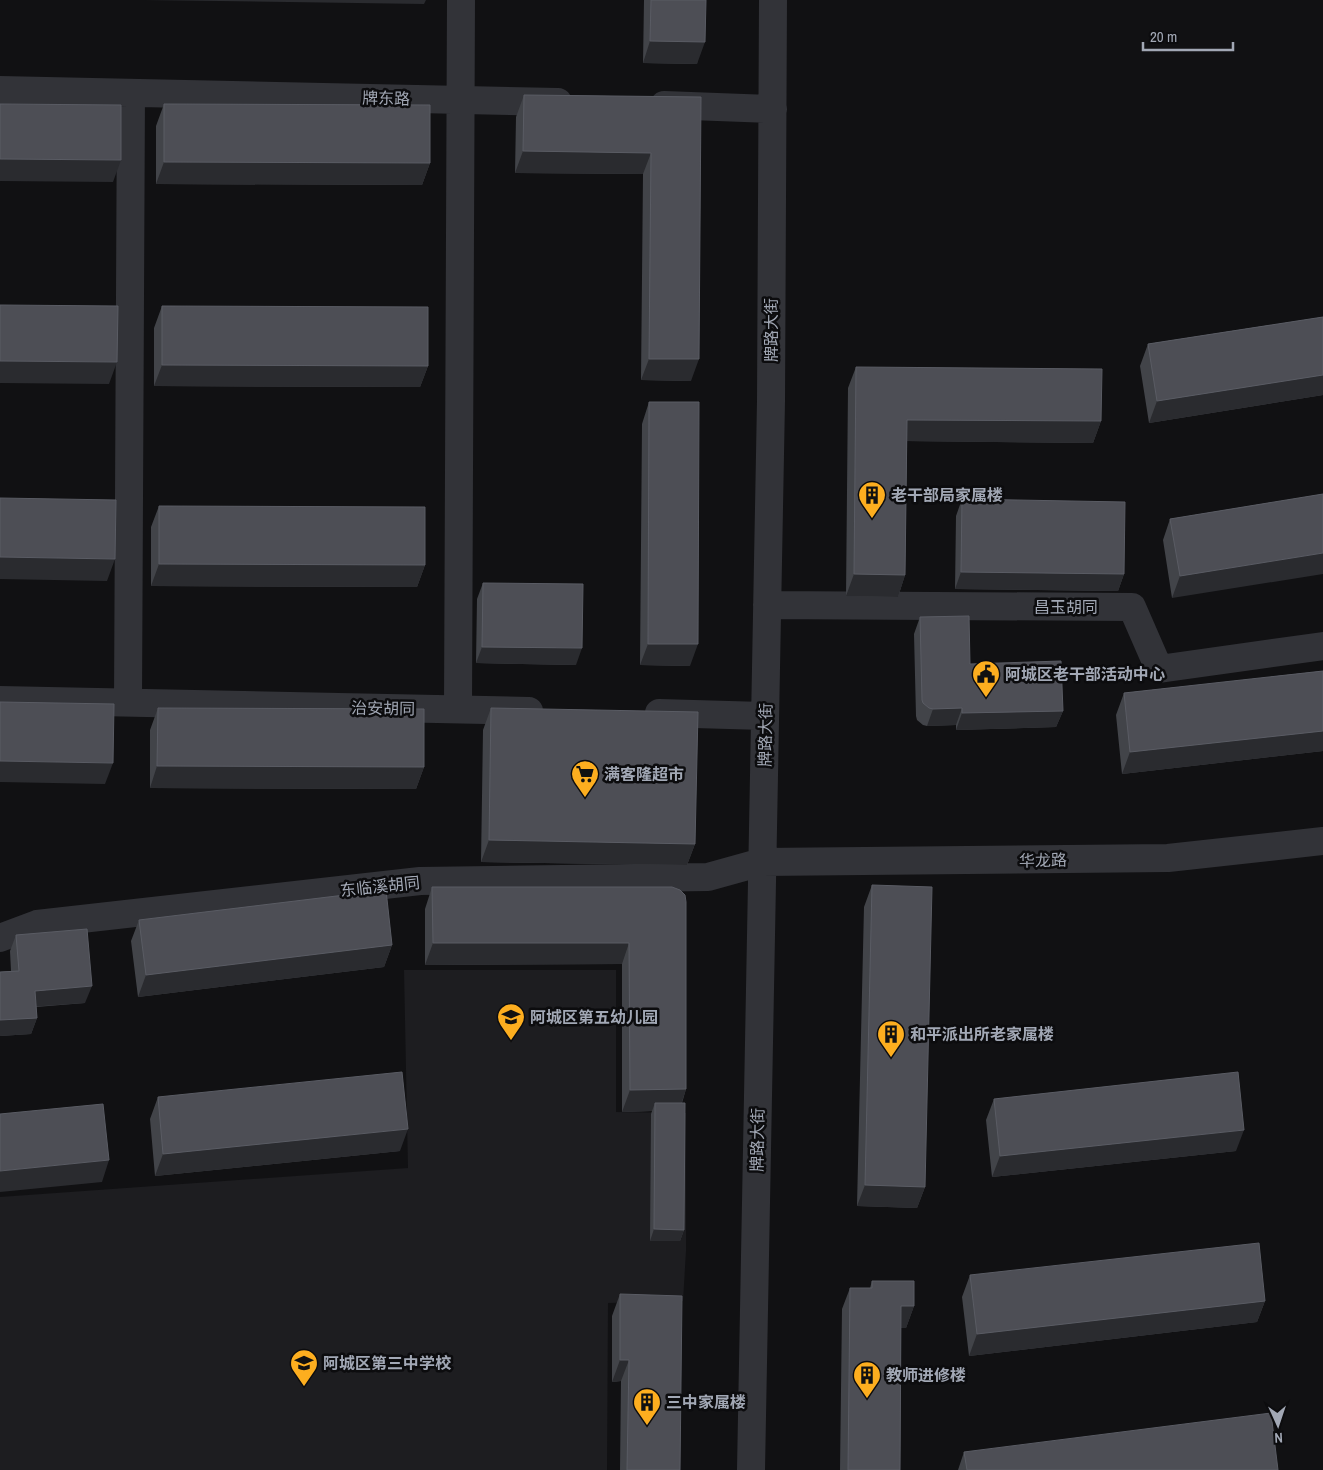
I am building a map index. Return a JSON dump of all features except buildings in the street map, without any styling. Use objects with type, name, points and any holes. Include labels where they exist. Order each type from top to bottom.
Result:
[{"type":"street","points":[[458,709],[461,0]]},
{"type":"street","name":"牌路大街","points":[[751,1470],[771,401],[773,0]]},
{"type":"street","name":"牌东路","points":[[0,90],[587,103]]},
{"type":"street","points":[[128,702],[131,93]]},
{"type":"street","points":[[636,105],[772,108]]},
{"type":"street","name":"昌玉胡同","points":[[767,605],[1132,607],[1159,669],[1323,646]]},
{"type":"street","name":"治安胡同","points":[[0,700],[557,711]]},
{"type":"street","points":[[636,713],[765,716]]},
{"type":"street","name":"华龙路","points":[[762,862],[1168,858],[1323,841]]},
{"type":"street","name":"东临溪胡同","points":[[0,938],[37,924],[420,881],[708,877],[762,862]]},
{"type":"shaded area","name":"阿城区第三中学校","points":[[404,970],[616,970],[616,1112],[686,1113],[686,1251],[683,1301],[608,1303],[607,1470],[0,1470],[0,1197],[408,1168]]},
{"type":"place","name":"老干部局家属楼","points":[[872,519]]},
{"type":"place","name":"阿城区老干部活动中心","points":[[986,698]]},
{"type":"place","name":"满客隆超市","points":[[585,798]]},
{"type":"place","name":"阿城区第五幼儿园","points":[[511,1041]]},
{"type":"place","name":"和平派出所老家属楼","points":[[891,1058]]},
{"type":"place","name":"阿城区第三中学校","points":[[304,1387]]},
{"type":"place","name":"教师进修楼","points":[[867,1399]]},
{"type":"place","name":"三中家属楼","points":[[647,1426]]}]
